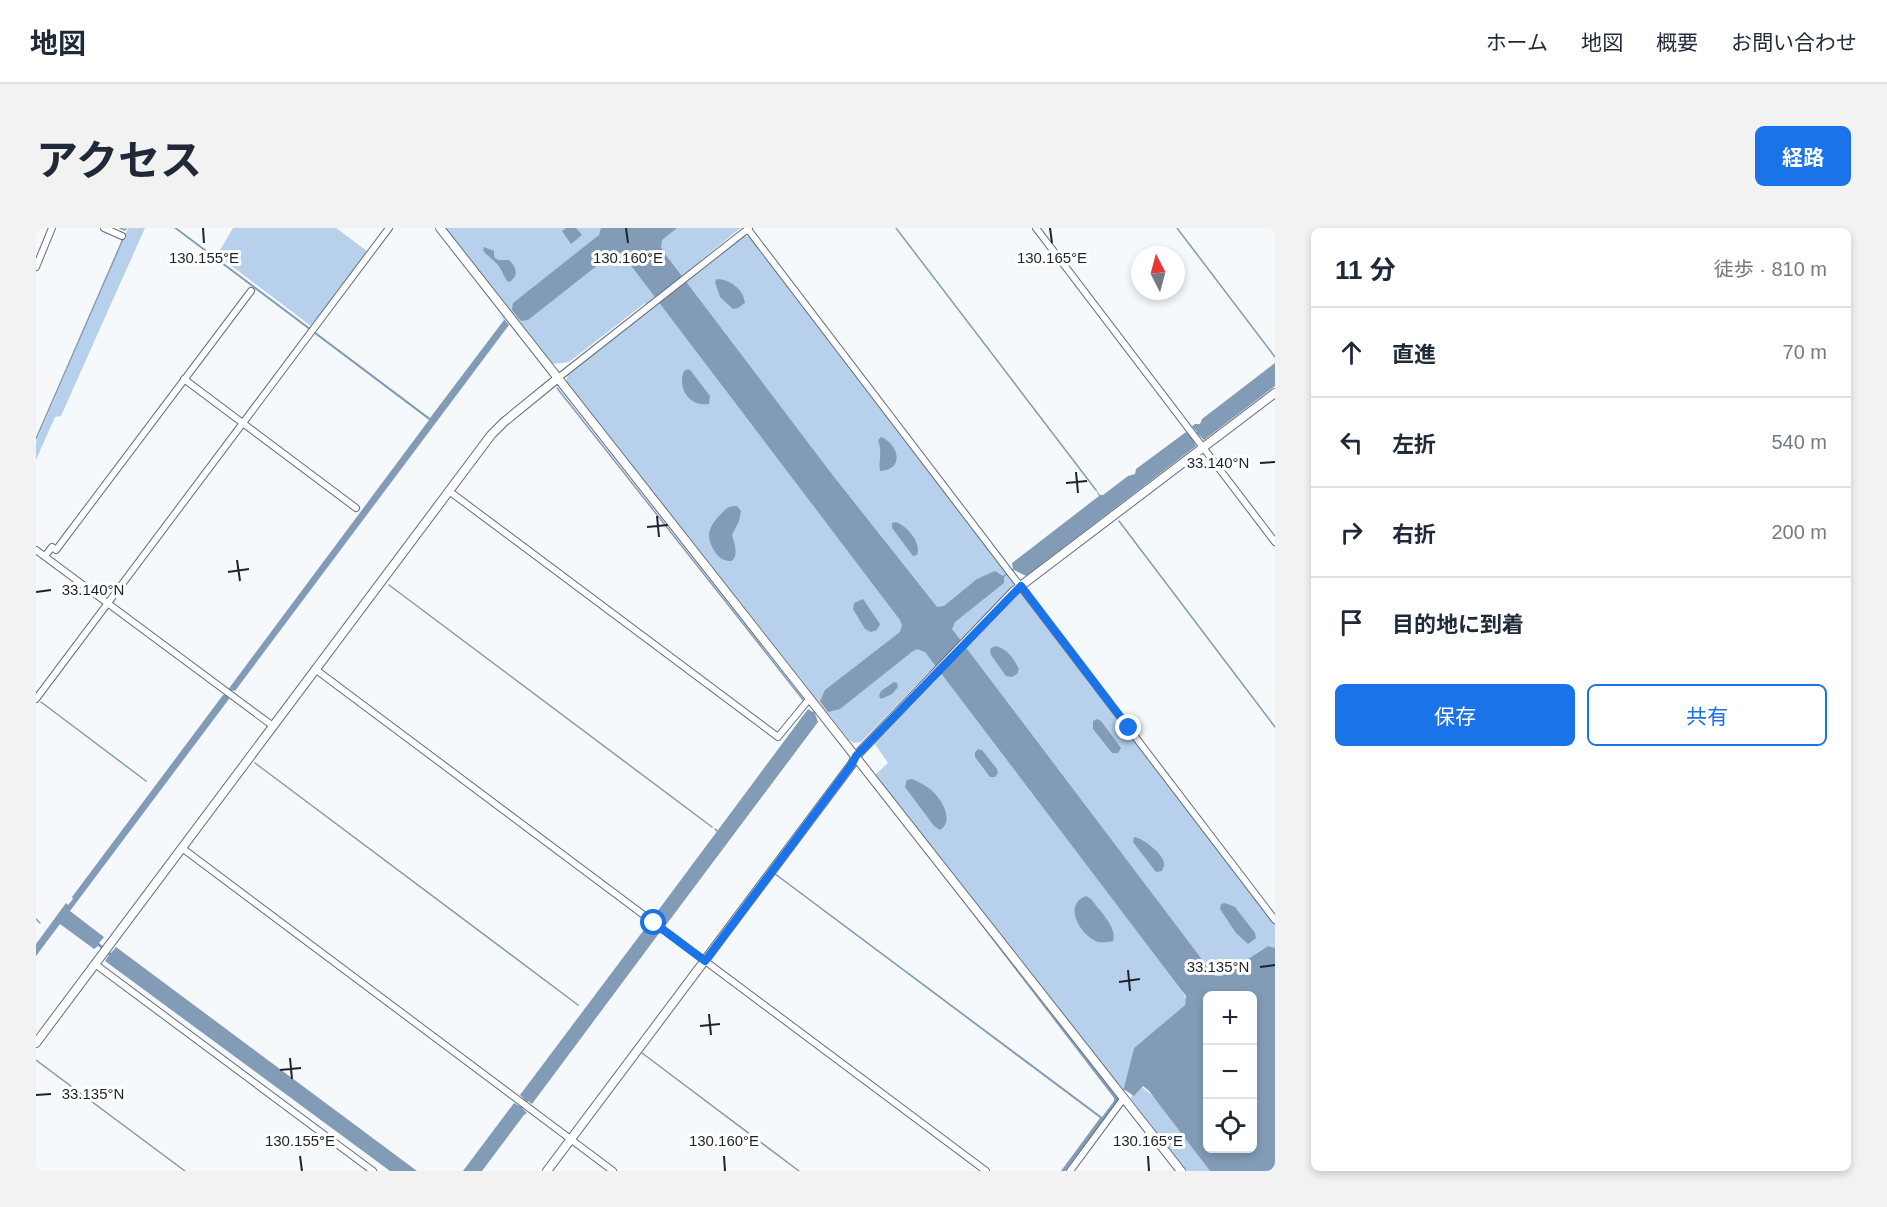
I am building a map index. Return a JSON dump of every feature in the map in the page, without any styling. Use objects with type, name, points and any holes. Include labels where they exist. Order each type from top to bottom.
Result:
[{"type":"street","points":[[36,267],[52,228]]},
{"type":"street","points":[[104,228],[122,236]]},
{"type":"street","points":[[36,699],[389,228]]},
{"type":"street","points":[[440,228],[1181,1171]]},
{"type":"street","points":[[36,1043],[491,435],[558,378],[748,228],[1275,920]]},
{"type":"street","points":[[1036,228],[1275,542]]},
{"type":"street","points":[[45,556],[52,547],[56,550],[251,291]]},
{"type":"street","points":[[184,379],[356,508]]},
{"type":"street","points":[[547,1171],[856,756],[1021,586],[1275,393]]},
{"type":"street","points":[[449,491],[778,737],[810,698]]},
{"type":"street","points":[[36,550],[273,726]]},
{"type":"street","points":[[315,669],[986,1171]]},
{"type":"street","points":[[182,848],[613,1171]]},
{"type":"street","points":[[95,964],[373,1171]]},
{"type":"street","points":[[1070,1171],[1124,1098]]},
{"type":"shaded area","points":[[128,228],[145,228],[61,416],[55,417],[36,460],[36,442]]},
{"type":"shaded area","points":[[174,228],[430,418],[504,320],[499,313],[509,325],[235,691],[233,690],[229,699],[70,911],[104,937],[99,943],[111,953],[116,947],[417,1171],[390,1171],[105,961],[109,955],[98,946],[94,949],[60,924],[36,956],[36,944],[66,903],[68,905],[73,899],[72,897],[429,420]]},
{"type":"shaded area","points":[[233,228],[336,228],[367,251],[311,326],[217,255]]},
{"type":"shaded area","points":[[444,228],[740,228],[692,268],[696,274],[744,236],[752,237],[1014,582],[1012,588],[970,641],[1017,594],[1023,593],[1275,924],[1275,948],[1268,946],[1222,976],[1216,976],[1210,970],[1183,992],[1186,999],[1185,1005],[1134,1048],[1123,1091],[875,775],[888,763],[875,744],[936,680],[929,672],[861,742],[854,743],[849,740],[566,381],[568,375],[650,310],[645,303],[569,362],[552,364]]},
{"type":"shaded area","points":[[566,228],[576,228],[582,235],[571,244],[562,231]]},
{"type":"shaded area","points":[[601,228],[677,228],[662,240],[661,247],[665,254],[831,473],[937,607],[944,606],[977,579],[995,571],[1003,576],[1013,569],[1012,563],[1099,496],[1095,488],[1100,495],[1103,495],[1128,476],[1135,474],[1136,469],[1186,432],[1191,437],[1197,432],[1192,426],[1200,424],[1202,419],[1275,363],[1275,386],[1204,440],[1199,435],[1193,440],[1196,446],[1026,576],[1014,570],[1004,577],[1004,583],[955,622],[952,629],[1213,974],[1222,976],[1268,946],[1275,948],[1275,1171],[1210,1171],[1149,1091],[1143,1086],[1134,1096],[1123,1091],[1134,1048],[1185,1005],[1186,996],[925,652],[917,649],[913,651],[840,709],[828,712],[820,701],[825,690],[900,632],[902,625],[900,620],[623,255],[618,252],[613,253],[528,320],[521,321],[512,310],[513,303],[599,235]]},
{"type":"shaded area","points":[[484,247],[494,251],[494,257],[498,260],[509,260],[516,273],[511,281],[508,282],[499,266],[483,250]]},
{"type":"shaded area","points":[[717,279],[736,286],[745,303],[733,309],[720,297],[715,282]]},
{"type":"shaded area","points":[[688,369],[710,396],[709,404],[696,402],[686,395],[682,377],[684,371]]},
{"type":"shaded area","points":[[881,437],[892,445],[897,456],[893,466],[888,470],[880,471],[878,440]]},
{"type":"shaded area","points":[[737,506],[741,511],[732,535],[735,555],[732,561],[727,561],[715,552],[710,542],[709,532],[724,510]]},
{"type":"shaded area","points":[[896,522],[905,527],[915,540],[917,555],[913,556],[892,528],[892,523]]},
{"type":"shaded area","points":[[863,599],[880,624],[877,630],[871,632],[865,629],[853,609],[854,603]]},
{"type":"shaded area","points":[[995,646],[1003,649],[1012,658],[1019,669],[1017,674],[1012,677],[1006,676],[991,655],[990,649]]},
{"type":"shaded area","points":[[894,682],[898,687],[892,694],[881,699],[879,696],[881,691]]},
{"type":"shaded area","points":[[808,709],[814,711],[818,722],[666,925],[661,922],[656,929],[660,932],[532,1104],[528,1101],[522,1108],[527,1113],[482,1171],[463,1171],[514,1103],[519,1106],[524,1099],[520,1095],[646,927],[645,925],[647,923],[652,927],[658,920],[654,916]]},
{"type":"shaded area","points":[[1097,719],[1101,721],[1121,748],[1118,753],[1112,753],[1093,729],[1093,721]]},
{"type":"shaded area","points":[[978,749],[982,750],[997,769],[998,773],[995,777],[990,777],[975,757]]},
{"type":"shaded area","points":[[912,779],[932,791],[942,804],[947,818],[944,827],[940,830],[934,826],[905,787],[907,780]]},
{"type":"shaded area","points":[[1134,837],[1158,853],[1164,863],[1162,871],[1156,872],[1133,842]]},
{"type":"shaded area","points":[[775,873],[1102,1117],[1114,1098],[968,908],[1118,1096],[1118,1100],[1065,1171],[1061,1171],[1100,1118]]},
{"type":"shaded area","points":[[1086,896],[1103,914],[1113,930],[1113,941],[1098,942],[1080,927],[1075,906]]},
{"type":"shaded area","points":[[1225,903],[1235,907],[1255,933],[1256,938],[1248,944],[1236,933],[1220,909],[1221,904]]},
{"type":"shaded area","points":[[1141,1086],[1156,1099],[1210,1171],[1187,1171],[1131,1099]]},
{"type":"waterway","points":[[120,228],[125,230],[126,228]]},
{"type":"waterway","points":[[896,228],[1096,490]]},
{"type":"waterway","points":[[1177,228],[1275,357]]},
{"type":"waterway","points":[[36,439],[123,239]]},
{"type":"waterway","points":[[557,388],[804,701]]},
{"type":"waterway","points":[[1119,521],[1275,727]]},
{"type":"waterway","points":[[389,585],[712,827]]},
{"type":"waterway","points":[[41,702],[146,781]]},
{"type":"waterway","points":[[255,763],[578,1005]]},
{"type":"waterway","points":[[36,919],[40,923]]},
{"type":"waterway","points":[[642,1053],[799,1171]]},
{"type":"waterway","points":[[36,1060],[185,1171]]},
{"type":"route","points":[[654,923],[705,961],[856,756],[1021,586],[1129,728]]}]
